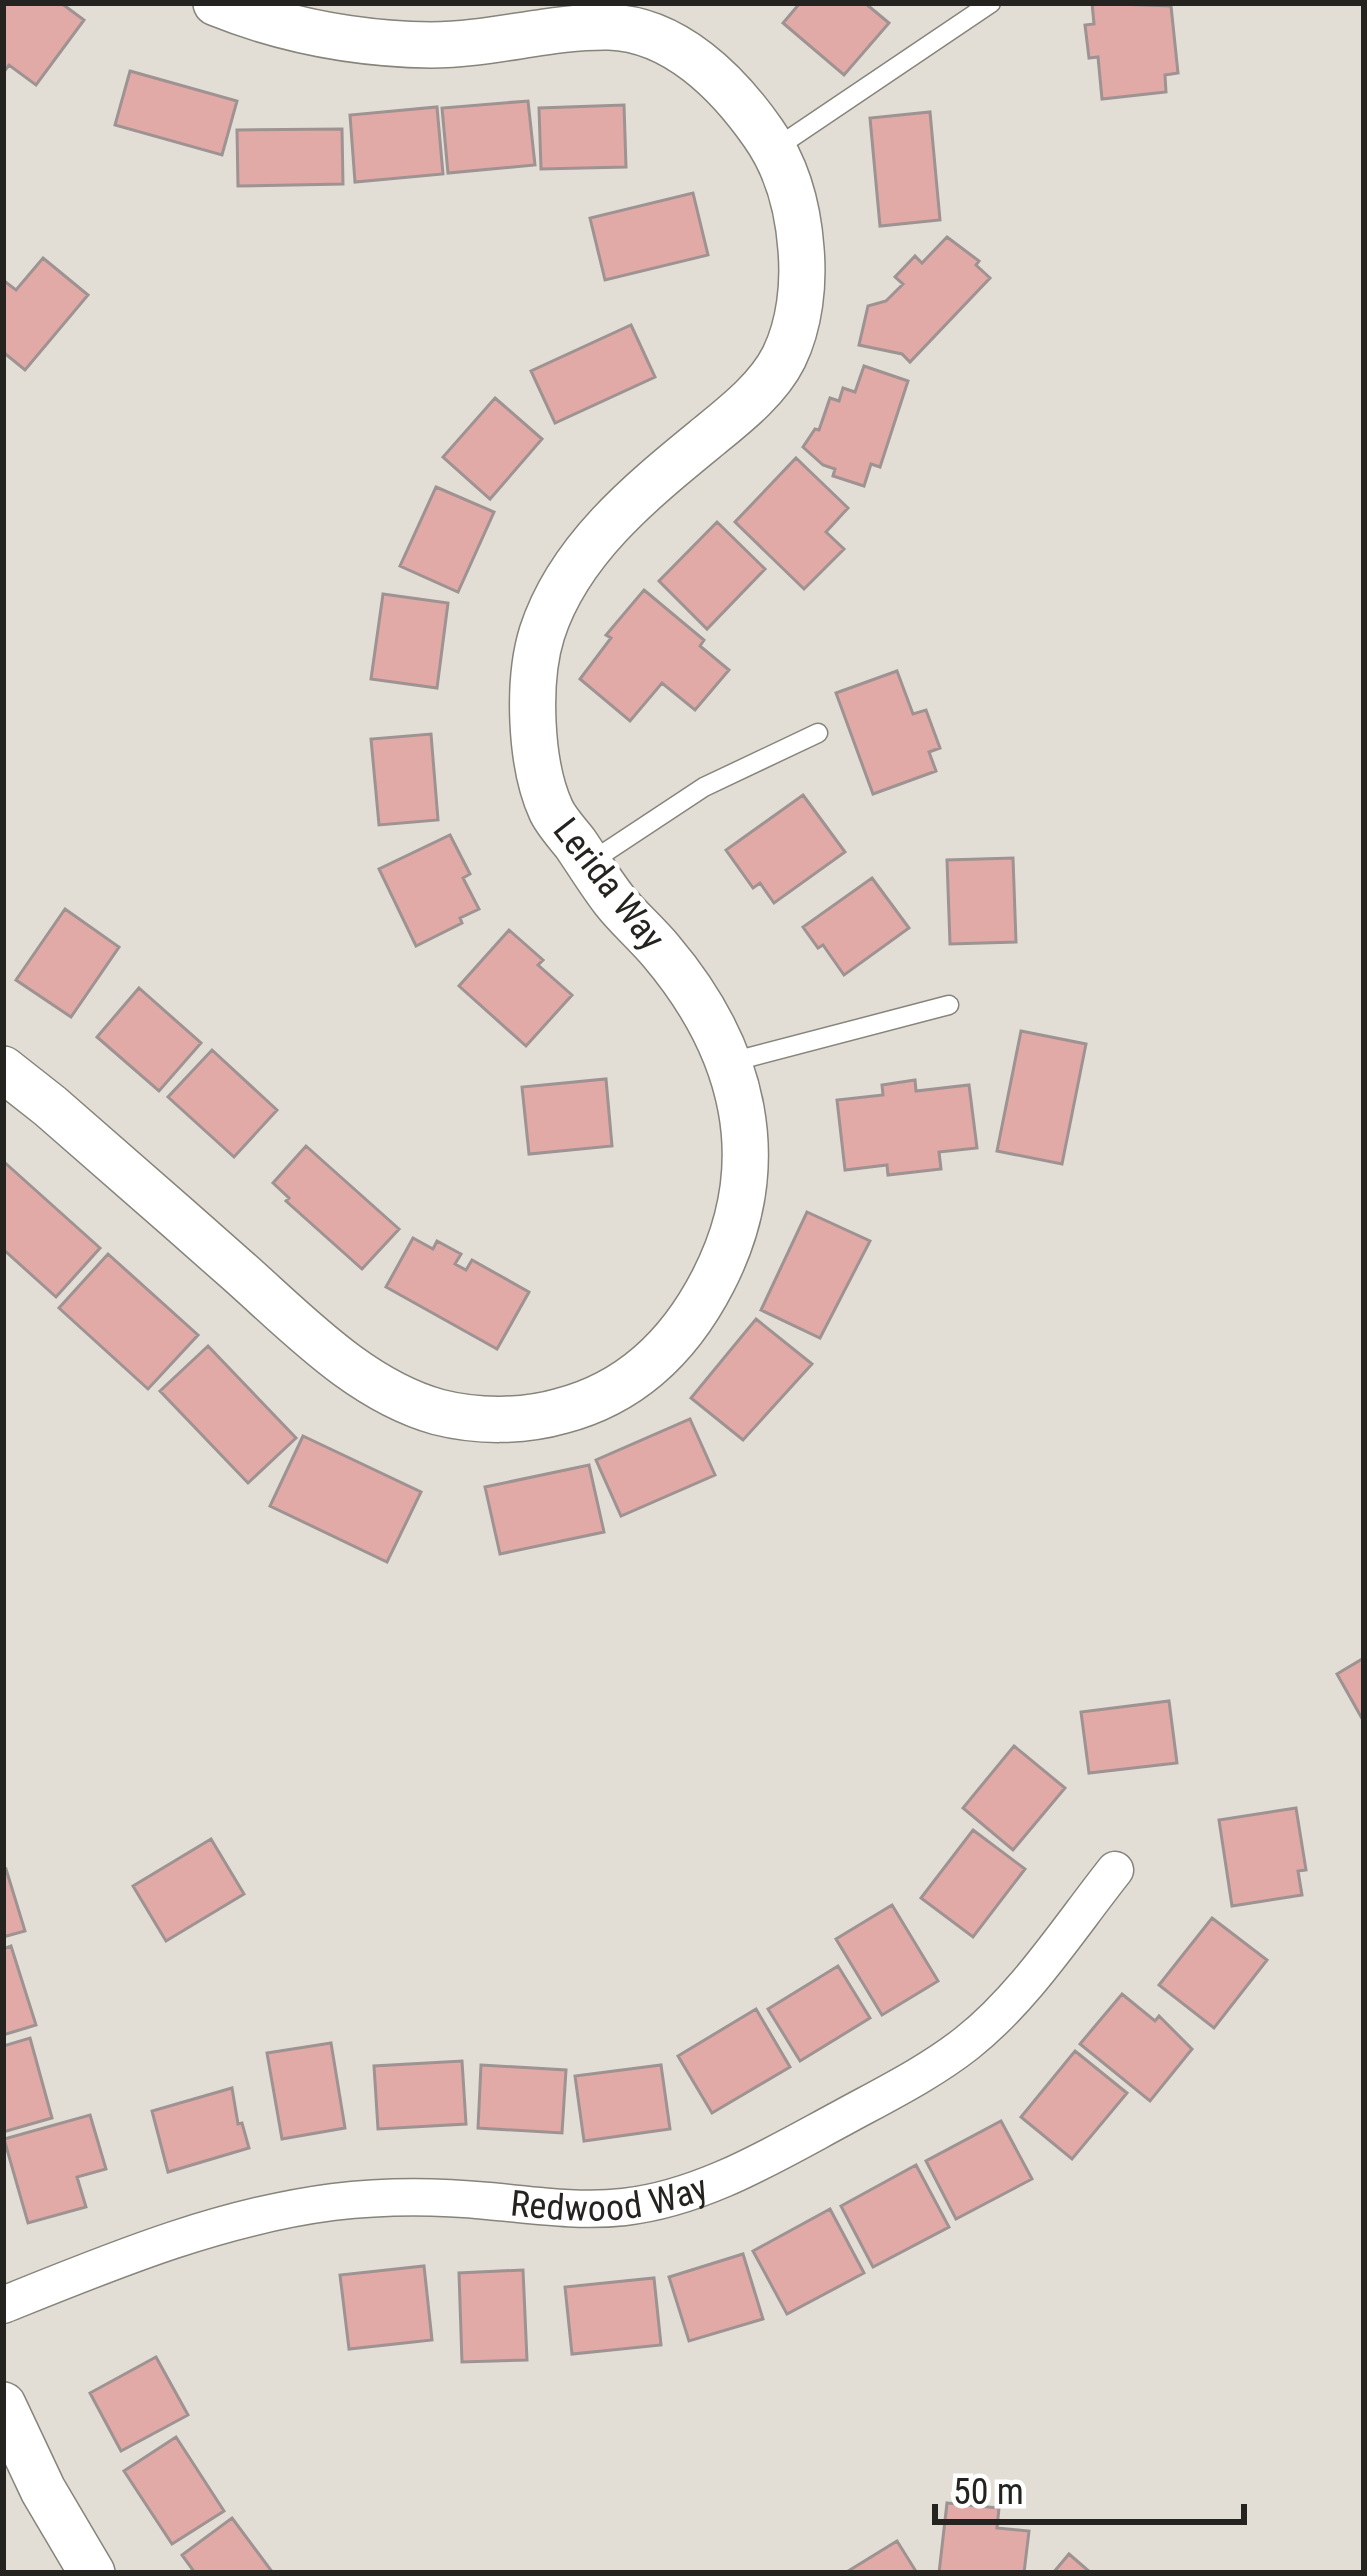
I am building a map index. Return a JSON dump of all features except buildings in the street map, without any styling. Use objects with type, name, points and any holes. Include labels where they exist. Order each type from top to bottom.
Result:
[{"type":"street","name":"Lerida Way","points":[[3,1070],[324,1346],[376,1385],[437,1412],[502,1420],[557,1413],[614,1393],[662,1355],[699,1308],[728,1253],[742,1199],[746,1143],[731,1062],[695,993],[616,904],[551,811],[533,742],[540,639],[562,584],[634,497],[752,399],[784,359],[800,309],[803,269],[794,193],[774,149],[742,105],[693,57],[620,15],[437,45],[376,42],[267,24],[216,3]]},
{"type":"street","name":"Redwood Way","points":[[3,2305],[181,2236],[334,2202],[410,2198],[555,2209],[625,2206],[687,2193],[750,2168],[918,2077],[968,2042],[1010,2001],[1115,1870]]},
{"type":"street","points":[[3,2405],[43,2490],[92,2573]]},
{"type":"lane","points":[[774,149],[991,3]]},
{"type":"lane","points":[[589,863],[704,787],[818,733]]},
{"type":"lane","points":[[731,1062],[949,1005]]}]
